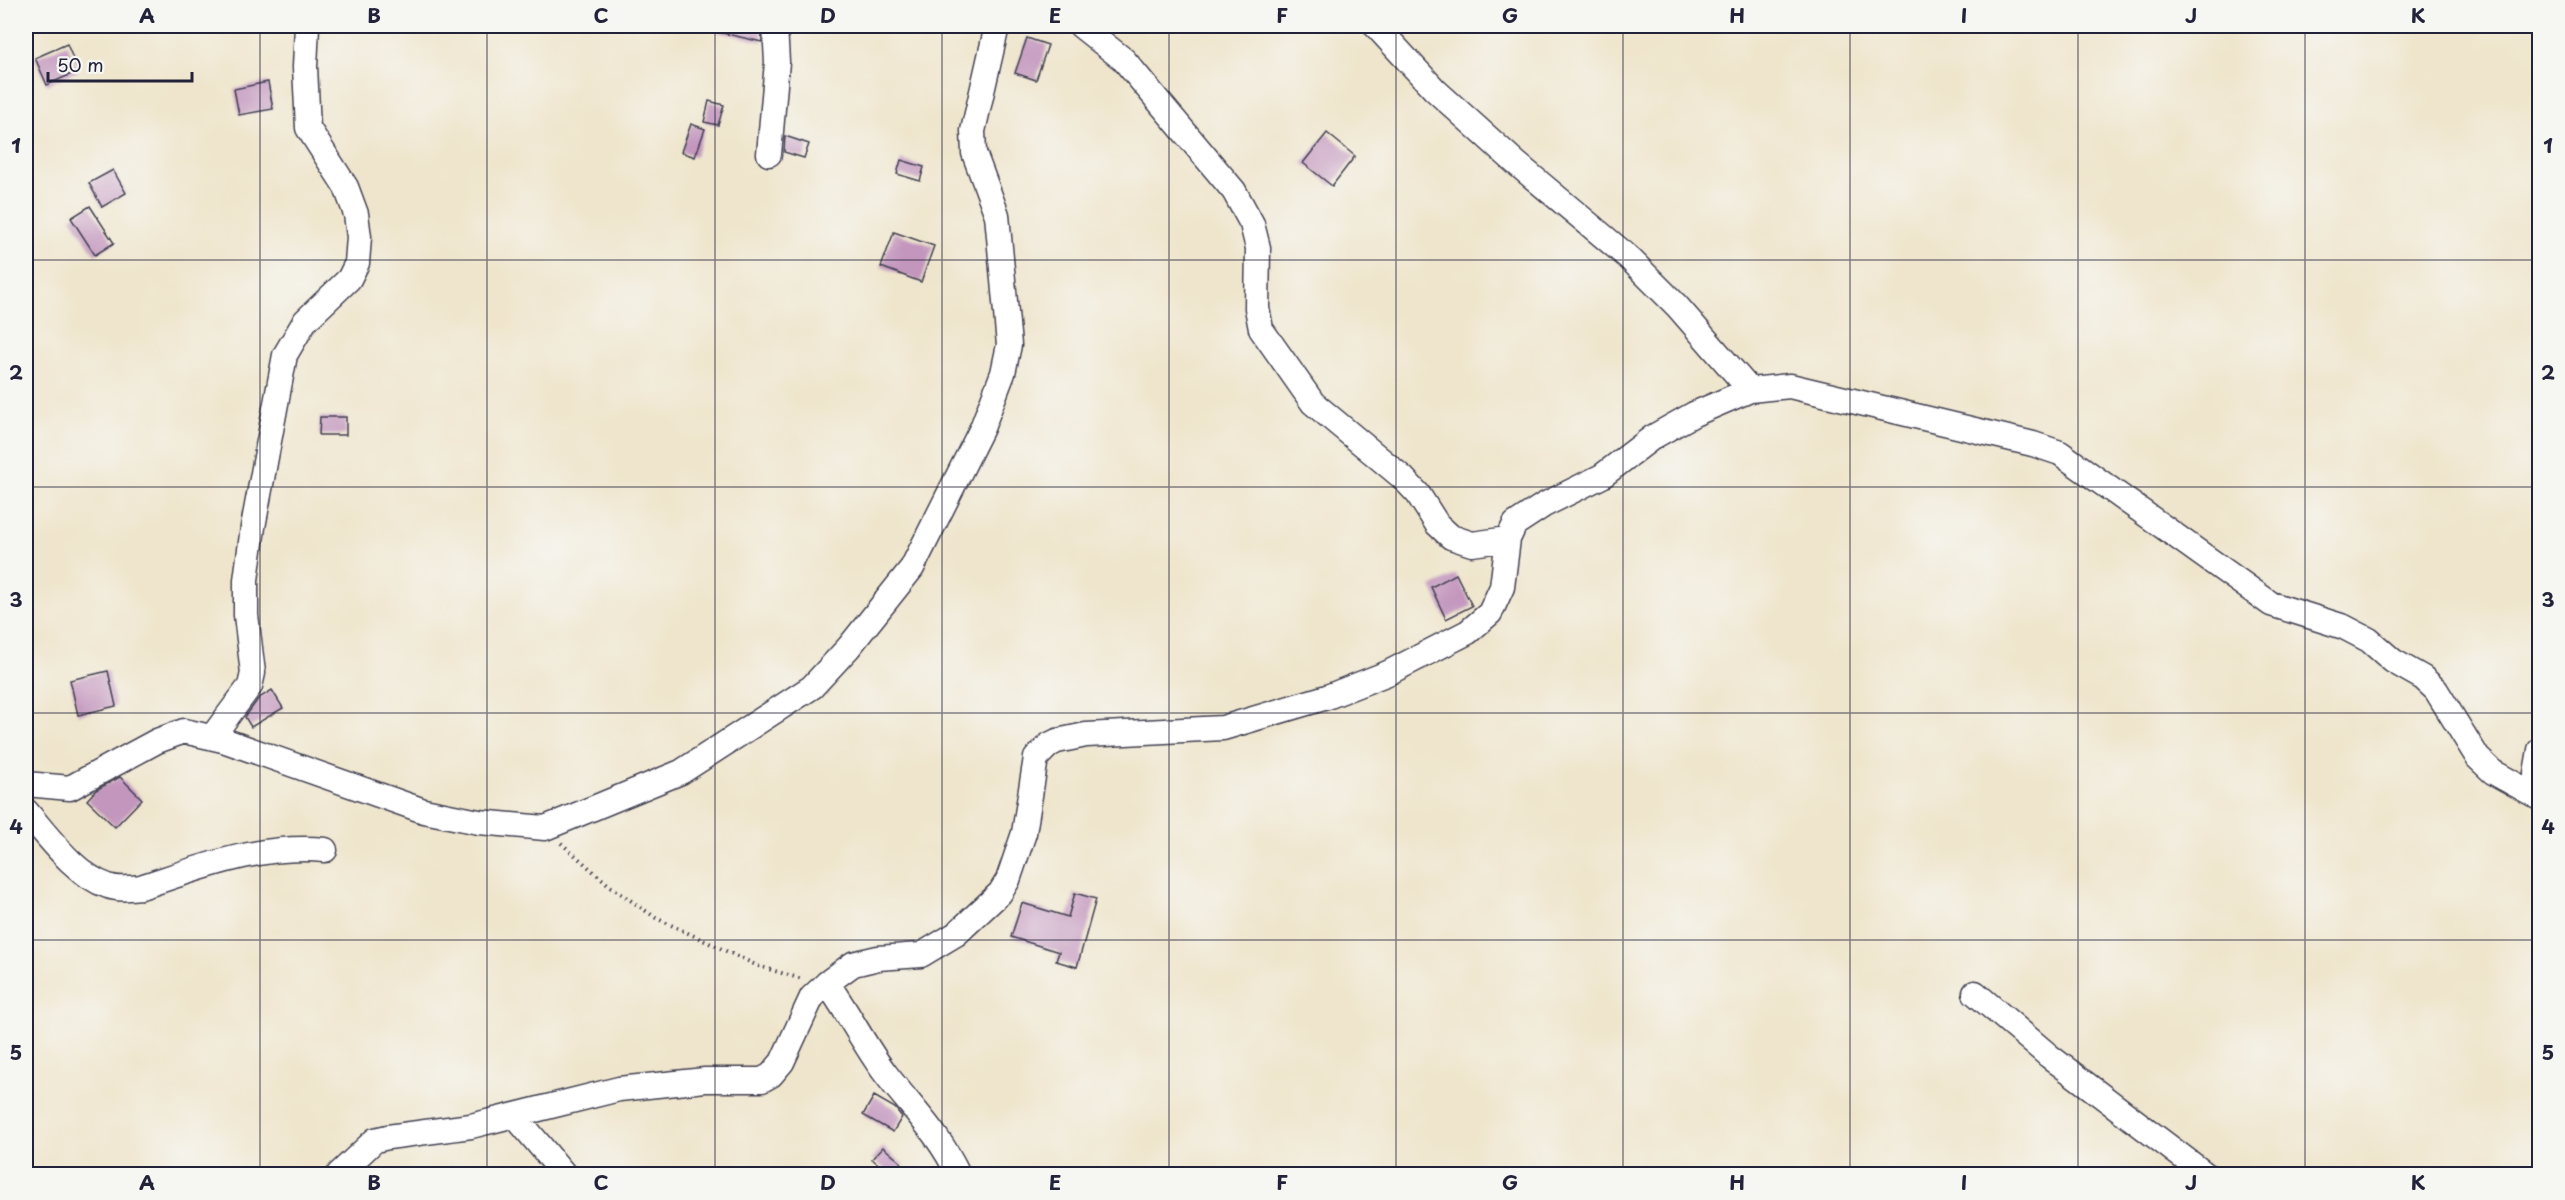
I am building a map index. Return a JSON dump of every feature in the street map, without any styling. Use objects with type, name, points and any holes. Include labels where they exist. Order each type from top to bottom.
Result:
[{"type":"street","points":[[212,737],[250,686],[253,673],[246,615],[246,580],[253,526],[285,355],[305,321],[349,279],[357,263],[359,237],[356,214],[346,187],[308,128],[304,67],[308,26]]},
{"type":"street","points":[[769,154],[777,62],[775,26]]},
{"type":"street","points":[[26,784],[70,788],[157,741],[184,731],[212,737],[424,811],[478,822],[544,828],[681,772],[812,687],[849,647],[912,568],[982,428],[1003,373],[1009,345],[997,215],[974,153],[973,131],[997,26]]},
{"type":"street","points":[[1081,26],[1124,60],[1234,191],[1252,224],[1258,248],[1257,308],[1261,329],[1313,403],[1403,478],[1418,494],[1437,525],[1450,537],[1472,544],[1508,539]]},
{"type":"street","points":[[1376,26],[1435,90],[1516,163],[1628,257],[1661,290],[1750,390]]},
{"type":"street","points":[[339,1174],[375,1140],[471,1126],[619,1089],[705,1080],[762,1080],[771,1075],[782,1062],[812,996],[827,983],[853,964],[879,958],[921,955],[956,934],[1000,893],[1008,880],[1024,833],[1036,758],[1049,745],[1086,735],[1223,728],[1258,719],[1362,685],[1468,632],[1490,613],[1502,587],[1508,539],[1515,524],[1544,505],[1602,476],[1653,437],[1694,414],[1750,390],[1790,386],[2033,444],[2060,453],[2090,472],[2271,604],[2344,627],[2369,640],[2393,661],[2423,678],[2436,690],[2478,758],[2493,772],[2540,798]]},
{"type":"street","points":[[2540,750],[2536,773],[2540,784]]},
{"type":"street","points":[[26,811],[73,862],[92,877],[109,886],[124,888],[141,887],[253,852],[296,847],[325,850]]},
{"type":"street","points":[[827,983],[884,1072],[933,1131],[958,1174]]},
{"type":"street","points":[[1975,993],[2058,1063],[2205,1174]]},
{"type":"street","points":[[515,1116],[564,1174]]},
{"type":"path","points":[[544,828],[610,886],[656,918],[758,966],[785,976],[827,983]]},
{"type":"building","points":[[719,26],[761,26],[762,42],[718,32]]},
{"type":"building","points":[[1027,38],[1048,45],[1036,80],[1015,73]]},
{"type":"building","points":[[67,44],[78,71],[47,85],[35,58]]},
{"type":"building","points":[[268,82],[273,109],[239,115],[234,89]]},
{"type":"building","points":[[709,101],[724,105],[718,125],[704,122]]},
{"type":"building","points":[[691,124],[705,129],[695,157],[681,152]]},
{"type":"building","points":[[1327,133],[1355,156],[1332,186],[1303,163]]},
{"type":"building","points":[[785,136],[809,144],[804,158],[784,152]]},
{"type":"building","points":[[901,160],[924,167],[920,181],[897,174]]},
{"type":"building","points":[[113,170],[126,193],[102,207],[89,183]]},
{"type":"building","points":[[90,206],[114,243],[95,255],[71,218]]},
{"type":"building","points":[[894,232],[934,246],[921,282],[881,267]]},
{"type":"building","points":[[320,417],[346,417],[346,435],[319,435]]},
{"type":"building","points":[[1456,574],[1472,606],[1446,619],[1431,587]]},
{"type":"building","points":[[108,671],[116,706],[78,715],[70,680]]},
{"type":"building","points":[[272,690],[283,708],[251,727],[245,717],[259,698]]},
{"type":"building","points":[[120,777],[142,799],[115,827],[87,800],[96,790]]},
{"type":"building","points":[[1075,893],[1096,899],[1077,967],[1056,961],[1059,952],[1011,937],[1022,903],[1068,917]]},
{"type":"building","points":[[874,1096],[895,1108],[902,1117],[893,1132],[863,1115]]},
{"type":"building","points":[[883,1147],[904,1165],[896,1174],[891,1174],[872,1159]]}]
